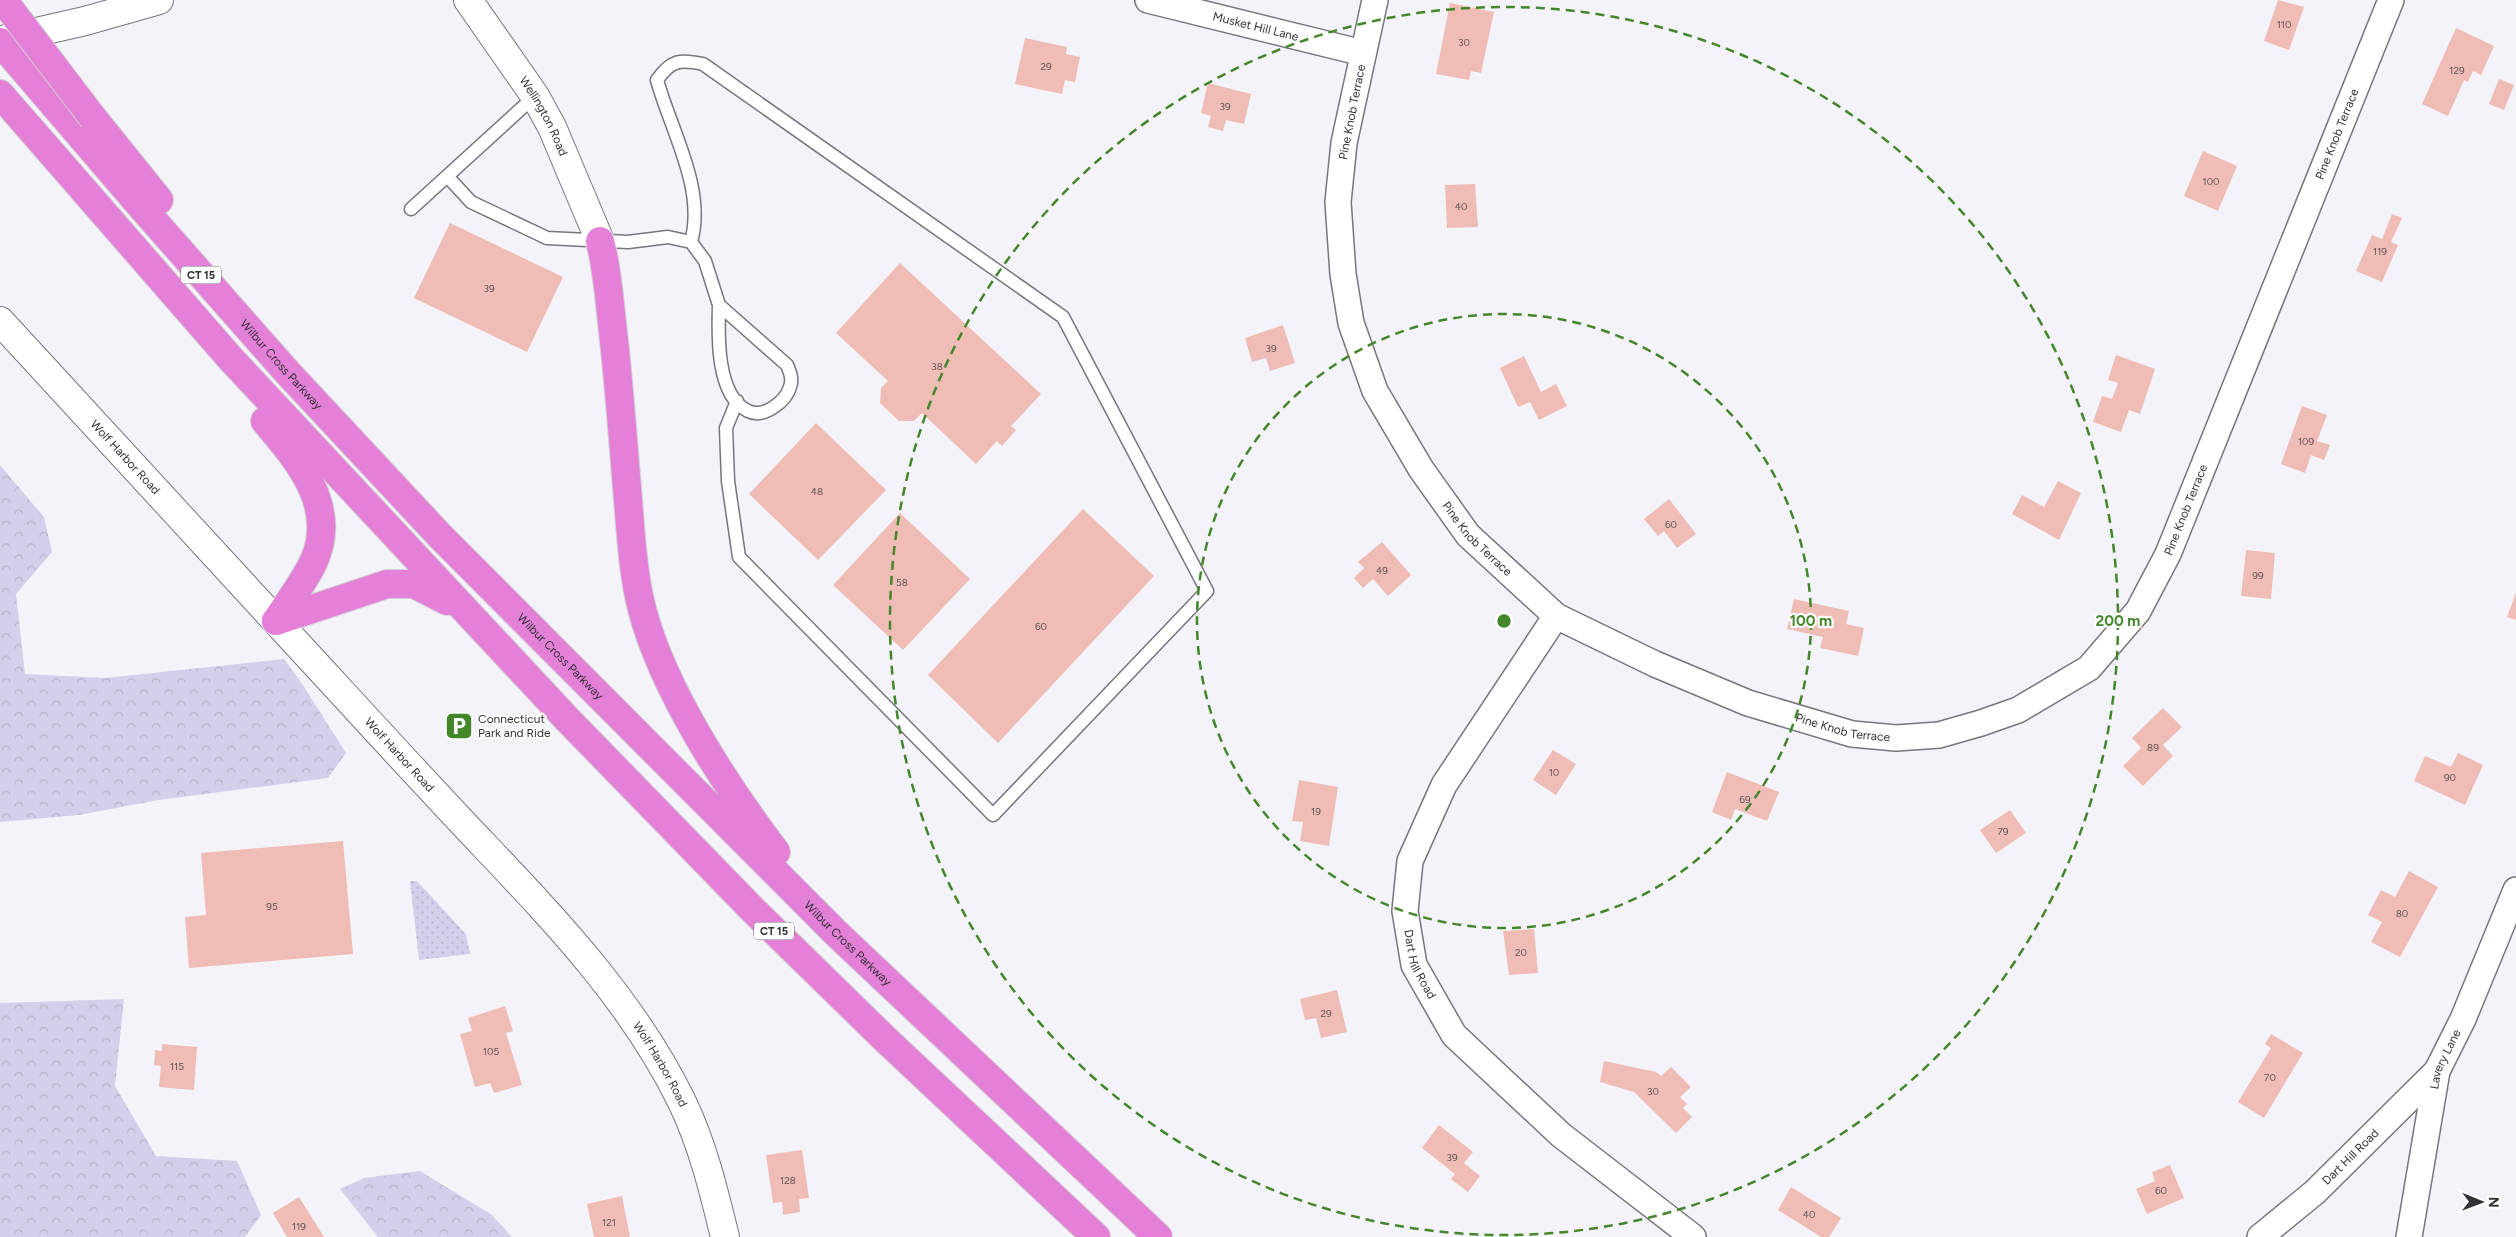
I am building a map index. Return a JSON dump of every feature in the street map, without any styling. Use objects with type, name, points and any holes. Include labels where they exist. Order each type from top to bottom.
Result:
[{"type":"highway","points":[[3,0],[338,427]]},
{"type":"highway","name":"Wilbur Cross Parkway","points":[[0,41],[67,120],[338,427],[486,583],[837,934],[1158,1237]]},
{"type":"highway","name":"CT 15","points":[[0,94],[230,358],[466,612],[753,910],[885,1039],[1096,1237]]},
{"type":"highway","points":[[600,241],[606,262],[615,343],[637,584],[650,634],[693,725],[732,790],[747,814],[837,934]]},
{"type":"highway","points":[[230,358],[256,410],[301,467],[318,500],[321,516],[319,546],[313,562],[276,621]]},
{"type":"highway","points":[[276,621],[373,587],[401,582],[428,589],[466,612]]},
{"type":"main road","points":[[0,41],[85,21],[158,0]]},
{"type":"main road","name":"Wellington Road","points":[[468,0],[535,96],[567,161],[600,241]]},
{"type":"main road","name":"Wolf Harbor Road","points":[[0,320],[542,907],[598,971],[658,1058],[684,1106],[710,1178],[725,1237]]},
{"type":"street","name":"Musket Hill Lane","points":[[1148,0],[1363,53]]},
{"type":"street","name":"Pine Knob Terrace","points":[[1376,0],[1344,143],[1338,202],[1343,274],[1351,323],[1375,391],[1421,469],[1468,535],[1556,616],[1655,664],[1748,703],[1852,734],[1896,738],[1939,735],[2018,710],[2089,668],[2138,611],[2168,554],[2391,0]]},
{"type":"street","name":"Dart Hill Road","points":[[1556,616],[1444,785],[1410,862],[1405,911],[1414,965],[1454,1034],[1561,1135],[1693,1237]]},
{"type":"street","name":"Lavery Lane","points":[[2409,1237],[2437,1071],[2463,1019],[2516,890]]},
{"type":"street","name":"Dart Hill Road","points":[[2260,1237],[2316,1192],[2437,1071]]},
{"type":"lane","points":[[691,242],[695,228],[695,204],[686,166],[665,110],[657,80],[667,66],[685,60],[703,64],[1063,317],[1207,591],[993,815],[738,557],[728,481],[726,428],[737,401]]},
{"type":"lane","points":[[411,209],[535,96]]},
{"type":"lane","points":[[447,176],[471,202],[547,238],[628,242],[668,237],[691,242],[705,260],[719,305],[717,340],[724,378],[737,401],[749,412],[761,413],[774,408],[790,388],[792,375],[787,365],[719,305]]},
{"type":"green space","points":[[0,465],[44,517],[52,552],[16,594],[25,674],[105,678],[284,659],[301,682],[346,753],[328,778],[159,800],[79,815],[0,822]]},
{"type":"green space","points":[[410,881],[417,881],[466,934],[470,954],[419,960]]},
{"type":"green space","points":[[124,999],[115,1086],[156,1156],[237,1161],[261,1215],[245,1237],[0,1237],[0,1003]]},
{"type":"green space","points":[[420,1171],[492,1215],[512,1237],[378,1237],[340,1189],[364,1178]]},
{"type":"building","points":[[2278,0],[2304,7],[2289,50],[2264,41]]},
{"type":"building","points":[[1450,3],[1494,12],[1481,73],[1471,71],[1469,80],[1436,74]]},
{"type":"building","points":[[2456,28],[2494,46],[2481,75],[2473,71],[2468,82],[2464,80],[2448,116],[2422,104]]},
{"type":"building","points":[[1025,38],[1067,47],[1066,54],[1080,57],[1075,82],[1065,80],[1062,94],[1015,84]]},
{"type":"building","points":[[2499,79],[2514,85],[2504,110],[2489,104]]},
{"type":"building","points":[[1208,83],[1251,94],[1244,124],[1226,120],[1223,131],[1208,127],[1211,116],[1201,113]]},
{"type":"building","points":[[2203,151],[2237,166],[2218,211],[2184,196]]},
{"type":"building","points":[[1475,184],[1478,227],[1447,228],[1445,185]]},
{"type":"building","points":[[2392,214],[2402,218],[2391,242],[2398,245],[2382,282],[2356,271],[2372,235],[2382,239]]},
{"type":"building","points":[[450,223],[563,277],[527,352],[414,298]]},
{"type":"building","points":[[900,263],[1041,394],[1011,426],[1016,430],[1002,446],[997,441],[976,464],[922,413],[914,421],[899,421],[880,403],[881,388],[888,381],[836,333]]},
{"type":"building","points":[[1283,325],[1295,363],[1270,371],[1266,358],[1252,362],[1245,338]]},
{"type":"building","points":[[2116,355],[2155,369],[2140,414],[2129,410],[2121,432],[2093,422],[2102,396],[2112,399],[2118,383],[2108,380]]},
{"type":"building","points":[[1524,356],[1541,392],[1556,384],[1567,406],[1539,420],[1530,402],[1518,407],[1500,368]]},
{"type":"building","points":[[2302,406],[2327,415],[2317,441],[2330,445],[2324,460],[2311,455],[2305,473],[2281,464]]},
{"type":"building","points":[[816,423],[886,490],[818,560],[749,494]]},
{"type":"building","points":[[2058,481],[2081,493],[2059,540],[2012,514],[2022,495],[2044,507]]},
{"type":"building","points":[[1669,499],[1696,534],[1677,548],[1664,531],[1658,536],[1644,519]]},
{"type":"building","points":[[1083,509],[1154,576],[998,743],[928,675]]},
{"type":"building","points":[[900,513],[970,579],[903,650],[833,585]]},
{"type":"building","points":[[1382,542],[1411,575],[1388,596],[1373,579],[1363,588],[1354,578],[1364,568],[1358,562]]},
{"type":"building","points":[[2246,550],[2275,553],[2271,599],[2241,596]]},
{"type":"building","points":[[2516,593],[2516,620],[2507,617]]},
{"type":"building","points":[[1794,599],[1849,611],[1846,624],[1864,628],[1858,656],[1820,648],[1823,637],[1787,629]]},
{"type":"building","points":[[2163,708],[2182,727],[2163,745],[2173,756],[2143,786],[2123,766],[2141,748],[2132,738]]},
{"type":"building","points":[[1553,750],[1576,764],[1556,795],[1533,780]]},
{"type":"building","points":[[2458,753],[2483,765],[2465,805],[2414,781],[2425,756],[2451,767]]},
{"type":"building","points":[[1727,772],[1779,792],[1767,821],[1735,809],[1731,820],[1712,812]]},
{"type":"building","points":[[1299,780],[1338,787],[1329,846],[1300,841],[1303,822],[1292,821]]},
{"type":"building","points":[[2010,810],[2026,833],[1996,853],[1980,830]]},
{"type":"building","points":[[343,841],[353,954],[189,968],[185,917],[206,915],[201,853]]},
{"type":"building","points":[[2409,871],[2438,887],[2400,957],[2371,942],[2382,922],[2368,915],[2381,890],[2395,897]]},
{"type":"building","points":[[1534,929],[1538,973],[1509,975],[1503,931]]},
{"type":"building","points":[[1337,990],[1347,1032],[1321,1038],[1316,1018],[1305,1020],[1300,999]]},
{"type":"building","points":[[505,1006],[513,1031],[506,1033],[522,1085],[494,1093],[490,1083],[475,1087],[460,1034],[472,1031],[468,1018]]},
{"type":"building","points":[[2271,1034],[2303,1053],[2264,1118],[2238,1102],[2271,1048],[2265,1044]]},
{"type":"building","points":[[162,1044],[197,1047],[194,1090],[159,1087],[161,1066],[154,1065],[155,1050],[162,1051]]},
{"type":"building","points":[[1604,1061],[1656,1072],[1661,1076],[1671,1067],[1691,1087],[1680,1097],[1687,1104],[1683,1108],[1692,1117],[1676,1133],[1634,1092],[1600,1082]]},
{"type":"building","points":[[1439,1125],[1473,1152],[1464,1163],[1480,1176],[1468,1192],[1451,1179],[1455,1174],[1422,1148]]},
{"type":"building","points":[[802,1150],[809,1198],[799,1199],[800,1212],[783,1215],[782,1202],[773,1203],[766,1155]]},
{"type":"building","points":[[2170,1165],[2184,1198],[2147,1214],[2136,1189],[2155,1181],[2152,1172]]},
{"type":"building","points":[[1791,1187],[1841,1218],[1829,1237],[1821,1237],[1778,1210]]},
{"type":"building","points":[[622,1196],[630,1237],[594,1237],[587,1204]]},
{"type":"building","points":[[299,1197],[324,1237],[287,1237],[273,1213]]},
{"type":"place","name":"Connecticut Park and Ride","points":[[459,726]]}]
